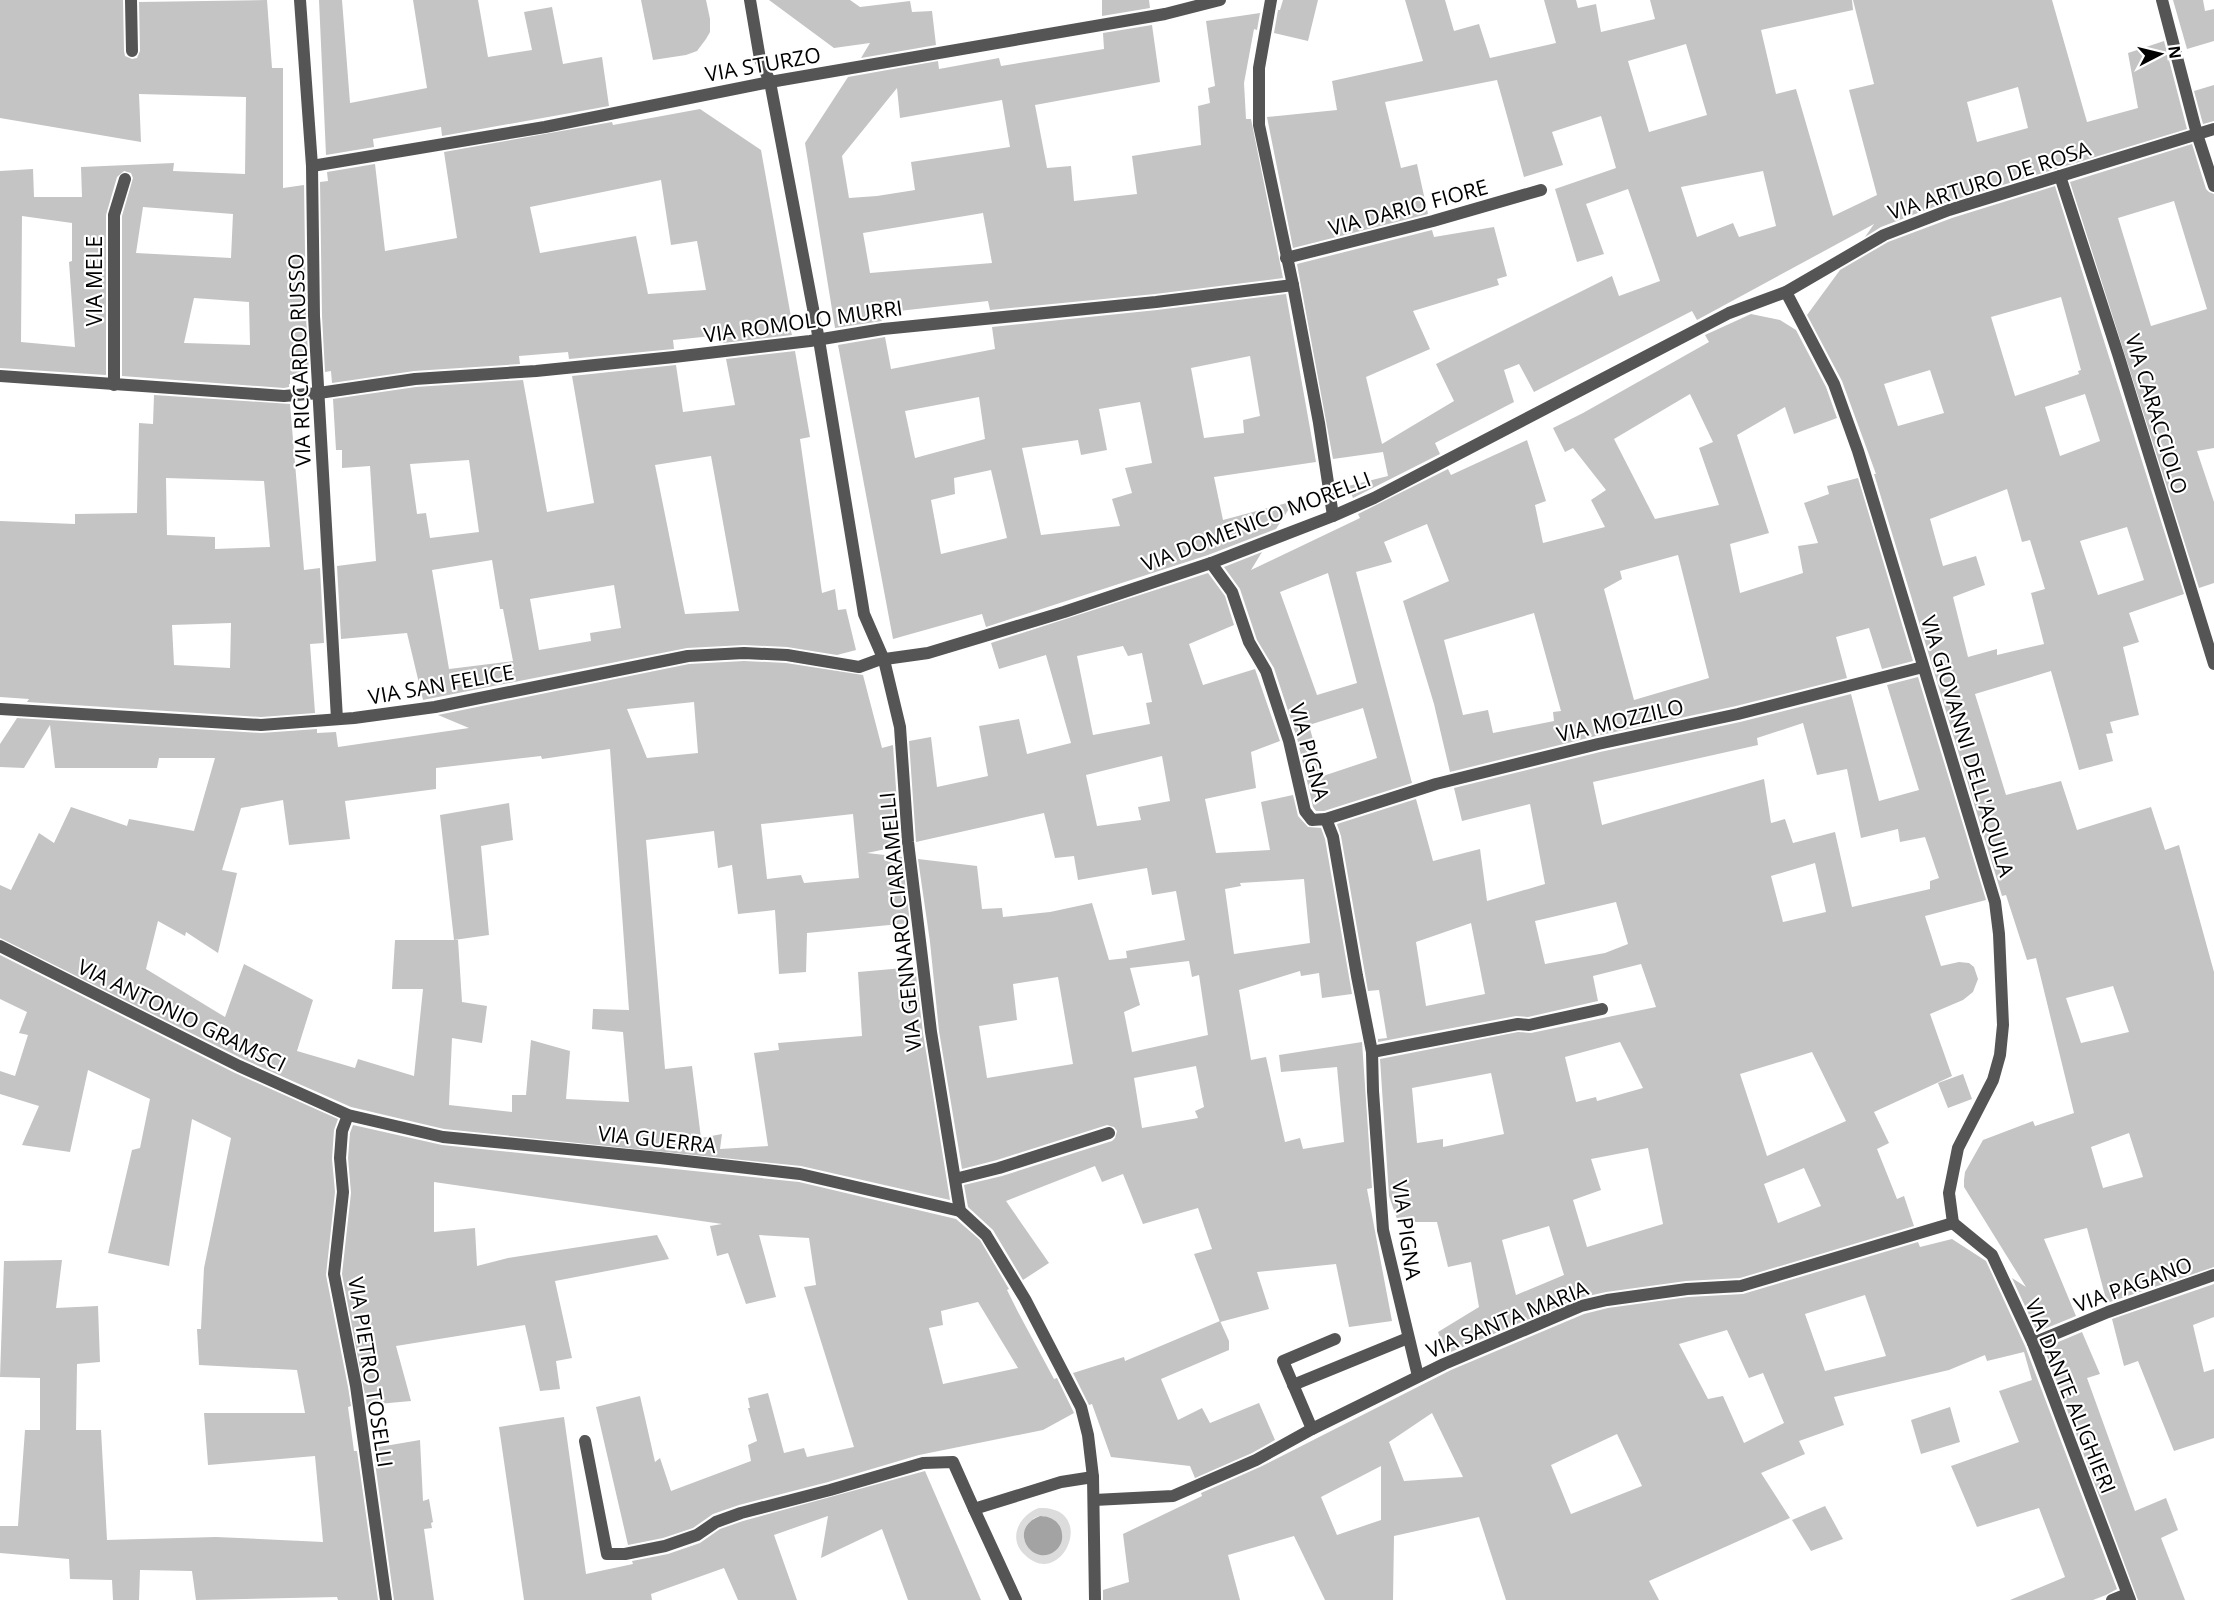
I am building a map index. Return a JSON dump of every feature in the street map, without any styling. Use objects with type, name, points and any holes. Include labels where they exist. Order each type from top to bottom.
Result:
[{"type":"street","points":[[131,0],[132,51]]},
{"type":"street","name":"VIA RICCARDO RUSSO","points":[[300,0],[312,166],[314,316],[338,719]]},
{"type":"street","name":"VIA GENNARO CIARAMELLI","points":[[750,0],[760,59],[770,82],[819,340],[864,614],[884,660],[900,727],[908,842],[931,1032],[960,1211]]},
{"type":"street","name":"VIA STURZO","points":[[312,166],[534,129],[770,82],[1165,14],[1220,0]]},
{"type":"street","points":[[1271,0],[1259,68],[1259,125],[1293,285],[1319,423],[1333,516]]},
{"type":"street","points":[[2162,0],[2214,186]]},
{"type":"street","name":"VIA ARTURO DE ROSA","points":[[1786,292],[1884,236],[1949,210],[2214,129]]},
{"type":"street","name":"VIA CARACCIOLO","points":[[2060,176],[2214,664]]},
{"type":"street","name":"VIA MELE","points":[[114,385],[114,215],[125,179]]},
{"type":"street","name":"VIA DARIO FIORE","points":[[1286,258],[1433,221],[1540,190]]},
{"type":"street","name":"VIA ROMOLO MURRI","points":[[319,393],[415,379],[537,371],[819,340],[883,329],[1156,302],[1293,285]]},
{"type":"street","name":"VIA DOMENICO MORELLI","points":[[884,660],[928,653],[1064,612],[1211,563],[1333,516],[1374,498],[1729,313],[1786,292]]},
{"type":"street","name":"VIA GIOVANNI DELL'AQUILA","points":[[1786,292],[1834,384],[1854,440],[1995,902],[2000,946],[2003,1025],[2000,1054],[1993,1080],[1958,1148],[1949,1193],[1953,1222]]},
{"type":"street","points":[[0,376],[284,396],[319,393]]},
{"type":"street","name":"VIA PIGNA","points":[[1211,563],[1233,592],[1249,642],[1266,671],[1289,741],[1305,812],[1312,820],[1326,819],[1333,837],[1372,1052],[1383,1230],[1418,1376]]},
{"type":"street","name":"VIA SAN FELICE","points":[[0,709],[261,724],[338,719],[435,707],[688,656],[744,653],[788,655],[859,667],[884,660]]},
{"type":"street","name":"VIA MOZZILO","points":[[1326,819],[1436,784],[1598,744],[1738,714],[1923,667]]},
{"type":"street","name":"VIA ANTONIO GRAMSCI","points":[[0,946],[239,1066],[348,1115]]},
{"type":"street","points":[[1372,1052],[1518,1024],[1529,1025],[1602,1008]]},
{"type":"street","name":"VIA GUERRA","points":[[348,1115],[443,1137],[800,1174],[960,1211]]},
{"type":"street","name":"VIA PIETRO TOSELLI","points":[[348,1115],[342,1131],[340,1158],[343,1192],[334,1274],[356,1386],[386,1600]]},
{"type":"street","points":[[956,1179],[999,1168],[1109,1133]]},
{"type":"street","points":[[960,1211],[986,1235],[1025,1299],[1081,1407],[1088,1435],[1093,1477],[1095,1600]]},
{"type":"street","name":"VIA DANTE ALIGHIERI","points":[[1953,1222],[1992,1255],[2033,1343],[2129,1597]]},
{"type":"street","name":"VIA SANTA MARIA","points":[[1094,1500],[1173,1496],[1256,1460],[1418,1376],[1581,1306],[1607,1300],[1687,1289],[1741,1286],[1953,1222]]},
{"type":"street","name":"VIA PAGANO","points":[[2033,1343],[2108,1312],[2214,1275]]},
{"type":"street","points":[[1293,1385],[1408,1338]]},
{"type":"street","points":[[1312,1429],[1283,1361],[1335,1339]]},
{"type":"street","points":[[585,1441],[607,1554],[625,1554],[665,1546],[697,1535],[716,1522],[741,1513],[830,1491],[923,1463],[953,1462],[1016,1600]]},
{"type":"street","points":[[974,1509],[1061,1482],[1093,1477]]},
{"type":"street","points":[[2112,1600],[2129,1597]]},
{"type":"shaded area","points":[[1039,1508],[1057,1511],[1067,1520],[1071,1531],[1068,1544],[1062,1555],[1051,1563],[1039,1563],[1025,1555],[1017,1542],[1018,1528],[1032,1511]],"holes":[[[1045,1516],[1057,1549],[1047,1553],[1038,1553],[1030,1549],[1024,1539],[1034,1518]]]},
{"type":"shaded area","points":[[1040,1516],[1055,1520],[1062,1534],[1062,1541],[1058,1548],[1047,1555],[1039,1555],[1032,1551],[1026,1545],[1024,1537],[1025,1529],[1030,1522]]},
{"type":"building","points":[[0,0],[123,0],[124,51],[125,56],[132,59],[137,58],[140,51],[139,2],[267,0],[272,68],[283,68],[283,188],[304,185],[309,373],[290,375],[289,387],[284,388],[122,376],[122,216],[133,178],[131,173],[124,171],[117,177],[106,215],[106,375],[0,368],[0,171],[33,169],[34,197],[82,197],[81,167],[174,163],[173,171],[245,174],[246,97],[139,94],[141,142],[0,118]],"holes":[[[143,207],[233,214],[231,258],[136,253]],[[22,216],[72,223],[72,261],[69,262],[75,347],[21,342]],[[194,298],[249,302],[250,345],[184,343]]]},
{"type":"building","points":[[319,0],[342,0],[350,103],[427,88],[413,0],[478,0],[488,57],[532,50],[524,12],[552,7],[563,64],[602,57],[609,106],[442,136],[441,127],[373,139],[374,147],[326,155]]},
{"type":"building","points":[[641,0],[706,0],[710,32],[697,51],[653,60]]},
{"type":"building","points":[[769,0],[850,0],[860,7],[910,1],[912,12],[932,11],[936,45],[861,58],[870,43],[834,48]]},
{"type":"building","points":[[1102,0],[1149,0],[1150,8],[1102,16]]},
{"type":"building","points":[[1283,0],[1318,0],[1308,41],[1274,33],[1278,10]]},
{"type":"building","points":[[1405,0],[1445,0],[1454,31],[1479,24],[1490,58],[1556,43],[1544,0],[1576,0],[1578,8],[1596,4],[1601,32],[1655,19],[1650,0],[1852,0],[1853,10],[1761,30],[1776,94],[1796,89],[1833,216],[1877,195],[1849,90],[1874,84],[1853,0],[2052,0],[2087,122],[2138,108],[2128,53],[2164,41],[2187,129],[1947,202],[1881,227],[1865,237],[1874,224],[1697,320],[1692,311],[1534,392],[1519,364],[1504,370],[1514,402],[1435,443],[1440,454],[1353,498],[1348,486],[1388,476],[1383,452],[1333,459],[1297,264],[1432,230],[1434,237],[1494,227],[1507,276],[1497,279],[1499,285],[1413,311],[1430,349],[1366,377],[1382,444],[1454,401],[1436,364],[1612,276],[1619,296],[1660,281],[1628,189],[1586,204],[1604,254],[1577,262],[1555,189],[1616,168],[1601,116],[1552,132],[1563,165],[1524,177],[1497,80],[1385,102],[1401,168],[1417,164],[1428,214],[1293,248],[1267,117],[1337,110],[1332,81],[1423,61]],"holes":[[[1686,44],[1707,115],[1649,132],[1628,61]],[[2018,87],[2028,128],[1977,142],[1967,102]],[[1763,171],[1776,226],[1739,237],[1733,223],[1697,237],[1681,187]]]},
{"type":"building","points":[[2173,0],[2203,0],[2205,11],[2214,9],[2214,41],[2187,49]]},
{"type":"building","points":[[1260,13],[1257,30],[1254,29],[1244,83],[1246,119],[1251,119],[1283,278],[1155,294],[990,310],[988,301],[881,313],[882,321],[835,328],[805,143],[848,77],[938,61],[939,69],[999,58],[1001,66],[1104,49],[1103,33],[1152,25],[1160,82],[1035,105],[1047,168],[1071,166],[1074,201],[1137,194],[1132,156],[1201,145],[1198,106],[1210,103],[1208,88],[1215,86],[1206,21]],"holes":[[[897,88],[900,118],[1002,100],[1010,147],[911,162],[915,190],[849,198],[842,156]],[[983,213],[992,263],[870,273],[863,233]]]},
{"type":"building","points":[[2214,85],[2214,121],[2203,124],[2194,91]]},
{"type":"building","points":[[700,109],[761,150],[793,328],[790,328],[792,335],[723,343],[722,335],[673,340],[674,349],[569,359],[568,352],[519,356],[520,364],[414,371],[332,383],[331,371],[325,372],[322,316],[320,182],[328,181],[327,172],[375,164],[385,251],[457,238],[444,152],[612,122],[613,125]],"holes":[[[661,180],[671,245],[697,241],[706,290],[648,294],[636,236],[540,253],[530,207]]]},
{"type":"building","points":[[2192,144],[2206,189],[2214,194],[2214,448],[2197,451],[2214,502],[2214,583],[2199,588],[2070,182]],"holes":[[[2174,201],[2207,309],[2151,326],[2118,218]]]},
{"type":"building","points":[[2055,186],[2184,594],[2129,613],[2139,642],[2123,647],[2139,715],[2110,722],[2113,733],[2106,734],[2113,761],[2079,770],[2051,671],[1975,694],[2006,795],[2061,781],[2077,830],[2151,807],[2165,850],[2179,845],[2214,972],[2214,1267],[2107,1303],[2087,1228],[2044,1239],[2076,1316],[2037,1332],[2012,1278],[2026,1287],[1964,1187],[1965,1172],[1983,1140],[2033,1121],[2035,1126],[2074,1113],[2036,958],[2027,960],[2006,895],[2002,896],[1874,474],[1876,474],[1842,381],[1807,315],[1840,270],[1888,242],[1952,218]],"holes":[[[2061,297],[2081,370],[2078,371],[2079,374],[2015,396],[1991,317]],[[1930,370],[1944,413],[1898,426],[1884,384]],[[2085,394],[2100,441],[2060,456],[2045,407]],[[2007,489],[2022,542],[2030,540],[2045,589],[2031,593],[2044,644],[1997,655],[1997,649],[1968,657],[1953,597],[1985,585],[1976,556],[1943,566],[1930,519]],[[2127,527],[2144,580],[2098,595],[2080,541]],[[2113,986],[2129,1032],[2081,1043],[2066,998]],[[2129,1133],[2143,1177],[2103,1188],[2091,1147]]]},
{"type":"building","points":[[1286,294],[1316,462],[1214,477],[1223,520],[1294,501],[1276,529],[1208,555],[986,627],[982,614],[893,639],[838,345],[885,337],[891,369],[995,349],[992,327]],"holes":[[[1250,356],[1260,416],[1243,420],[1244,433],[1204,438],[1191,368]],[[979,397],[985,439],[915,458],[905,411]],[[1140,402],[1152,463],[1125,468],[1132,493],[1112,499],[1120,526],[1041,535],[1022,448],[1078,440],[1081,455],[1107,450],[1099,409]],[[991,470],[1007,538],[941,554],[931,500],[955,494],[954,478]]]},
{"type":"building","points":[[1751,314],[1780,320],[1796,330],[1826,387],[1837,418],[1794,434],[1785,407],[1737,435],[1769,533],[1730,544],[1740,593],[1803,573],[1798,546],[1818,543],[1804,503],[1829,494],[1827,486],[1858,478],[1913,661],[1882,669],[1869,628],[1836,637],[1847,678],[1450,772],[1434,704],[1403,601],[1449,581],[1427,524],[1384,542],[1392,562],[1356,572],[1412,783],[1324,811],[1316,811],[1313,807],[1297,738],[1274,668],[1257,640],[1240,589],[1224,567],[1262,552],[1251,570],[1360,518],[1358,514],[1448,469],[1451,475],[1527,440],[1546,501],[1535,505],[1543,543],[1605,527],[1591,500],[1606,490],[1573,448],[1565,452],[1553,428],[1709,342],[1705,335]],"holes":[[[1690,394],[1713,442],[1699,448],[1719,505],[1655,519],[1614,439]],[[1678,555],[1709,678],[1634,700],[1604,589],[1622,579],[1620,571]],[[1328,573],[1357,683],[1317,695],[1280,592]],[[1534,613],[1561,711],[1553,712],[1554,721],[1493,733],[1488,710],[1463,715],[1444,640]],[[1363,708],[1377,758],[1323,776],[1309,725]]]},
{"type":"building","points":[[795,351],[810,437],[800,439],[822,593],[835,589],[838,610],[846,609],[856,650],[837,655],[787,647],[744,645],[687,648],[423,700],[407,633],[341,639],[337,566],[376,561],[370,466],[342,468],[342,450],[336,450],[333,399],[416,387],[523,380],[547,512],[594,503],[572,376],[676,365],[683,412],[735,405],[726,359]],"holes":[[[711,456],[739,611],[685,614],[655,465]],[[469,460],[479,532],[430,538],[426,513],[417,514],[410,464]],[[492,560],[500,609],[503,609],[513,661],[449,669],[432,570]],[[614,585],[621,628],[590,633],[591,641],[539,650],[530,599]]]},
{"type":"building","points":[[154,395],[290,404],[304,570],[320,568],[324,643],[310,644],[315,713],[261,717],[27,702],[29,699],[0,697],[0,521],[75,524],[75,514],[137,513],[139,423],[153,424]],"holes":[[[166,478],[264,481],[270,547],[215,549],[215,537],[167,535]],[[231,623],[230,668],[174,665],[172,625]]]},
{"type":"building","points":[[1208,573],[1225,596],[1234,625],[1189,644],[1203,685],[1255,669],[1280,741],[1251,752],[1256,788],[1205,799],[1216,853],[1270,850],[1261,802],[1293,795],[1298,816],[1308,827],[1321,828],[1325,839],[1352,994],[1322,998],[1319,973],[1301,976],[1300,971],[1239,990],[1251,1060],[1266,1057],[1285,1142],[1300,1138],[1303,1149],[1344,1142],[1337,1067],[1281,1072],[1279,1055],[1362,1042],[1372,1188],[1367,1189],[1392,1321],[1349,1327],[1336,1264],[1257,1272],[1269,1309],[1220,1322],[1194,1254],[1212,1249],[1198,1208],[1143,1224],[1123,1174],[1102,1182],[1095,1166],[1006,1201],[1049,1263],[1023,1280],[993,1230],[968,1207],[964,1185],[1002,1176],[1112,1141],[1117,1131],[1114,1127],[1107,1125],[962,1169],[939,1031],[930,942],[918,859],[977,866],[982,909],[1002,908],[1003,917],[1050,912],[1092,903],[1109,960],[1127,958],[1126,951],[1185,940],[1176,891],[1152,895],[1147,868],[1078,880],[1074,856],[1055,858],[1044,813],[916,842],[909,741],[931,737],[937,787],[988,776],[979,726],[1019,719],[1027,754],[1071,743],[1046,655],[999,669],[991,643]],"holes":[[[1123,646],[1128,656],[1142,653],[1152,702],[1146,703],[1150,724],[1093,735],[1077,656]],[[1162,756],[1170,801],[1138,807],[1141,820],[1097,826],[1086,775]],[[1304,879],[1310,943],[1234,954],[1225,889],[1241,886],[1240,883]],[[1189,961],[1192,977],[1199,975],[1208,1035],[1132,1052],[1124,1012],[1140,1005],[1130,968]],[[1058,977],[1073,1064],[987,1078],[979,1026],[1017,1020],[1013,984]],[[1196,1066],[1204,1107],[1195,1111],[1198,1118],[1142,1128],[1134,1078]]]},
{"type":"building","points":[[744,661],[786,663],[863,675],[882,748],[893,745],[900,846],[867,853],[902,857],[910,923],[807,933],[806,972],[779,974],[775,910],[738,914],[732,865],[718,868],[714,831],[646,840],[665,1069],[692,1066],[701,1138],[722,1134],[720,1149],[768,1146],[754,1053],[779,1050],[778,1043],[862,1036],[858,972],[915,967],[923,1033],[950,1200],[801,1166],[444,1129],[351,1107],[243,1059],[0,938],[0,885],[11,890],[39,833],[54,843],[71,807],[127,826],[129,819],[194,831],[215,758],[159,758],[157,768],[55,768],[50,725],[24,768],[0,767],[0,744],[17,718],[261,733],[317,729],[317,733],[336,732],[338,747],[469,728],[438,715],[689,664]],"holes":[[[694,702],[698,753],[647,758],[627,709]],[[610,749],[629,1010],[593,1009],[592,1029],[623,1032],[629,1102],[566,1099],[570,1051],[531,1040],[526,1095],[512,1095],[512,1112],[449,1105],[452,1038],[482,1043],[487,1006],[462,1002],[458,940],[395,940],[392,989],[423,989],[414,1076],[358,1059],[355,1068],[297,1051],[313,1000],[244,964],[225,1017],[146,969],[158,921],[185,936],[186,932],[218,953],[237,873],[222,870],[241,808],[283,800],[289,845],[350,839],[345,801],[436,789],[436,768],[541,756],[542,759]],[[853,814],[859,878],[804,883],[801,875],[767,879],[761,824]]]},
{"type":"building","points":[[1918,677],[1986,900],[1925,916],[1941,966],[1959,962],[1969,963],[1974,967],[1978,979],[1973,992],[1963,1000],[1930,1014],[1952,1076],[1874,1112],[1889,1143],[1877,1149],[1897,1199],[1904,1196],[1914,1226],[1740,1278],[1686,1281],[1579,1298],[1446,1354],[1438,1332],[1479,1307],[1471,1262],[1448,1267],[1437,1222],[1398,1222],[1389,1196],[1380,1059],[1518,1032],[1531,1033],[1656,1007],[1641,964],[1593,976],[1598,1001],[1528,1017],[1516,1016],[1378,1042],[1378,1039],[1387,1038],[1379,990],[1368,991],[1337,824],[1416,799],[1433,861],[1480,849],[1487,901],[1545,884],[1530,804],[1462,821],[1454,788],[1851,694],[1879,801],[1919,790],[1887,685]],"holes":[[[1803,723],[1817,775],[1847,769],[1861,838],[1898,829],[1900,842],[1925,837],[1939,878],[1930,881],[1930,889],[1852,907],[1835,832],[1793,843],[1785,819],[1771,823],[1764,779],[1602,825],[1593,782],[1758,745],[1757,738]],[[1815,863],[1826,912],[1783,922],[1771,876]],[[1616,902],[1628,944],[1605,953],[1545,964],[1535,921]],[[1471,923],[1485,994],[1426,1006],[1416,942]],[[1620,1042],[1643,1088],[1597,1101],[1596,1097],[1576,1102],[1565,1057]],[[1812,1052],[1846,1121],[1767,1156],[1740,1074]],[[1491,1073],[1504,1134],[1443,1147],[1443,1139],[1417,1143],[1412,1088]],[[1648,1148],[1663,1224],[1587,1247],[1573,1200],[1601,1190],[1591,1159]],[[1804,1168],[1821,1206],[1778,1223],[1764,1184]],[[1549,1226],[1564,1275],[1516,1295],[1502,1240]]]},
{"type":"building","points":[[509,803],[513,840],[481,846],[489,935],[454,940],[440,815]]},
{"type":"building","points":[[0,955],[235,1073],[338,1119],[334,1130],[332,1159],[335,1192],[326,1275],[348,1387],[351,1406],[348,1407],[354,1451],[357,1451],[378,1600],[338,1600],[337,1597],[196,1600],[192,1571],[140,1570],[139,1600],[113,1600],[112,1580],[70,1579],[69,1559],[0,1553],[0,1526],[18,1526],[25,1430],[40,1430],[40,1378],[0,1377],[4,1261],[62,1260],[56,1308],[98,1306],[100,1362],[77,1364],[76,1430],[101,1430],[107,1540],[216,1537],[323,1542],[315,1456],[208,1465],[204,1413],[305,1413],[297,1370],[199,1365],[197,1329],[201,1329],[204,1268],[231,1138],[192,1119],[169,1266],[108,1253],[132,1150],[140,1148],[150,1099],[88,1070],[70,1152],[22,1145],[39,1106],[0,1094],[0,1071],[15,1076],[28,1035],[19,1033],[27,1012],[0,999]]},
{"type":"building","points":[[1963,1074],[1972,1099],[1948,1108],[1938,1083]]},
{"type":"building","points":[[353,1125],[442,1145],[799,1182],[956,1219],[980,1240],[1009,1289],[1007,1290],[1018,1312],[1054,1379],[1057,1378],[1074,1413],[1043,1430],[919,1455],[739,1505],[713,1514],[693,1528],[663,1538],[628,1545],[596,1407],[640,1396],[655,1462],[660,1458],[671,1491],[751,1461],[748,1445],[757,1441],[748,1408],[750,1408],[748,1398],[768,1393],[784,1453],[804,1448],[807,1457],[854,1447],[804,1287],[816,1285],[809,1238],[759,1235],[776,1297],[746,1304],[728,1253],[717,1256],[710,1226],[722,1224],[434,1182],[434,1232],[475,1228],[477,1266],[508,1258],[657,1235],[669,1259],[555,1281],[572,1358],[556,1361],[560,1389],[540,1391],[525,1325],[396,1346],[411,1401],[367,1405],[342,1274],[351,1193],[348,1158]],"holes":[[[978,1302],[1018,1368],[943,1384],[929,1328],[943,1325],[941,1311]]]},
{"type":"building","points":[[1952,1239],[1986,1261],[2025,1346],[2117,1589],[2093,1600],[2010,1600],[2065,1577],[2039,1508],[1977,1527],[1951,1466],[2019,1442],[1999,1391],[2032,1380],[2024,1352],[1987,1361],[1985,1355],[1949,1370],[1834,1397],[1844,1425],[1799,1441],[1805,1454],[1761,1473],[1790,1518],[1649,1581],[1659,1600],[1506,1600],[1479,1517],[1394,1536],[1393,1600],[1325,1600],[1294,1536],[1228,1555],[1240,1600],[1103,1600],[1103,1590],[1129,1582],[1123,1534],[1451,1370],[1584,1314],[1608,1308],[1688,1297],[1743,1294],[1918,1242],[1920,1247]],"holes":[[[1865,1295],[1886,1356],[1825,1371],[1805,1314]],[[1727,1330],[1749,1378],[1763,1373],[1784,1423],[1744,1443],[1723,1396],[1708,1399],[1679,1344]],[[1432,1413],[1463,1477],[1404,1481],[1389,1442]],[[1617,1434],[1642,1486],[1571,1514],[1551,1465]],[[1381,1466],[1381,1520],[1337,1535],[1321,1497]]]},
{"type":"building","points":[[2214,1284],[2214,1317],[2193,1325],[2204,1372],[2214,1369],[2214,1438],[2174,1451],[2138,1361],[2124,1366],[2112,1319]]},
{"type":"building","points":[[1220,1321],[1229,1341],[1229,1350],[1161,1379],[1178,1420],[1202,1408],[1210,1423],[1259,1403],[1275,1440],[1252,1453],[1195,1478],[1190,1466],[1111,1457],[1092,1404],[1089,1405],[1073,1373],[1124,1357],[1125,1361]]},
{"type":"building","points":[[2082,1332],[2100,1374],[2087,1378],[2135,1511],[2166,1498],[2178,1530],[2161,1538],[2185,1600],[2138,1600],[2044,1348]]},
{"type":"building","points":[[1950,1407],[1960,1442],[1921,1454],[1911,1420]]},
{"type":"building","points":[[564,1417],[586,1574],[668,1554],[700,1543],[720,1529],[743,1521],[925,1471],[981,1600],[908,1600],[882,1529],[821,1558],[828,1516],[774,1535],[797,1600],[738,1600],[724,1568],[651,1594],[652,1600],[524,1600],[499,1427]]},
{"type":"building","points":[[420,1440],[423,1501],[429,1499],[433,1522],[431,1523],[432,1528],[424,1529],[434,1600],[394,1600],[373,1448]]},
{"type":"building","points":[[1825,1506],[1843,1539],[1811,1551],[1792,1520]]}]
